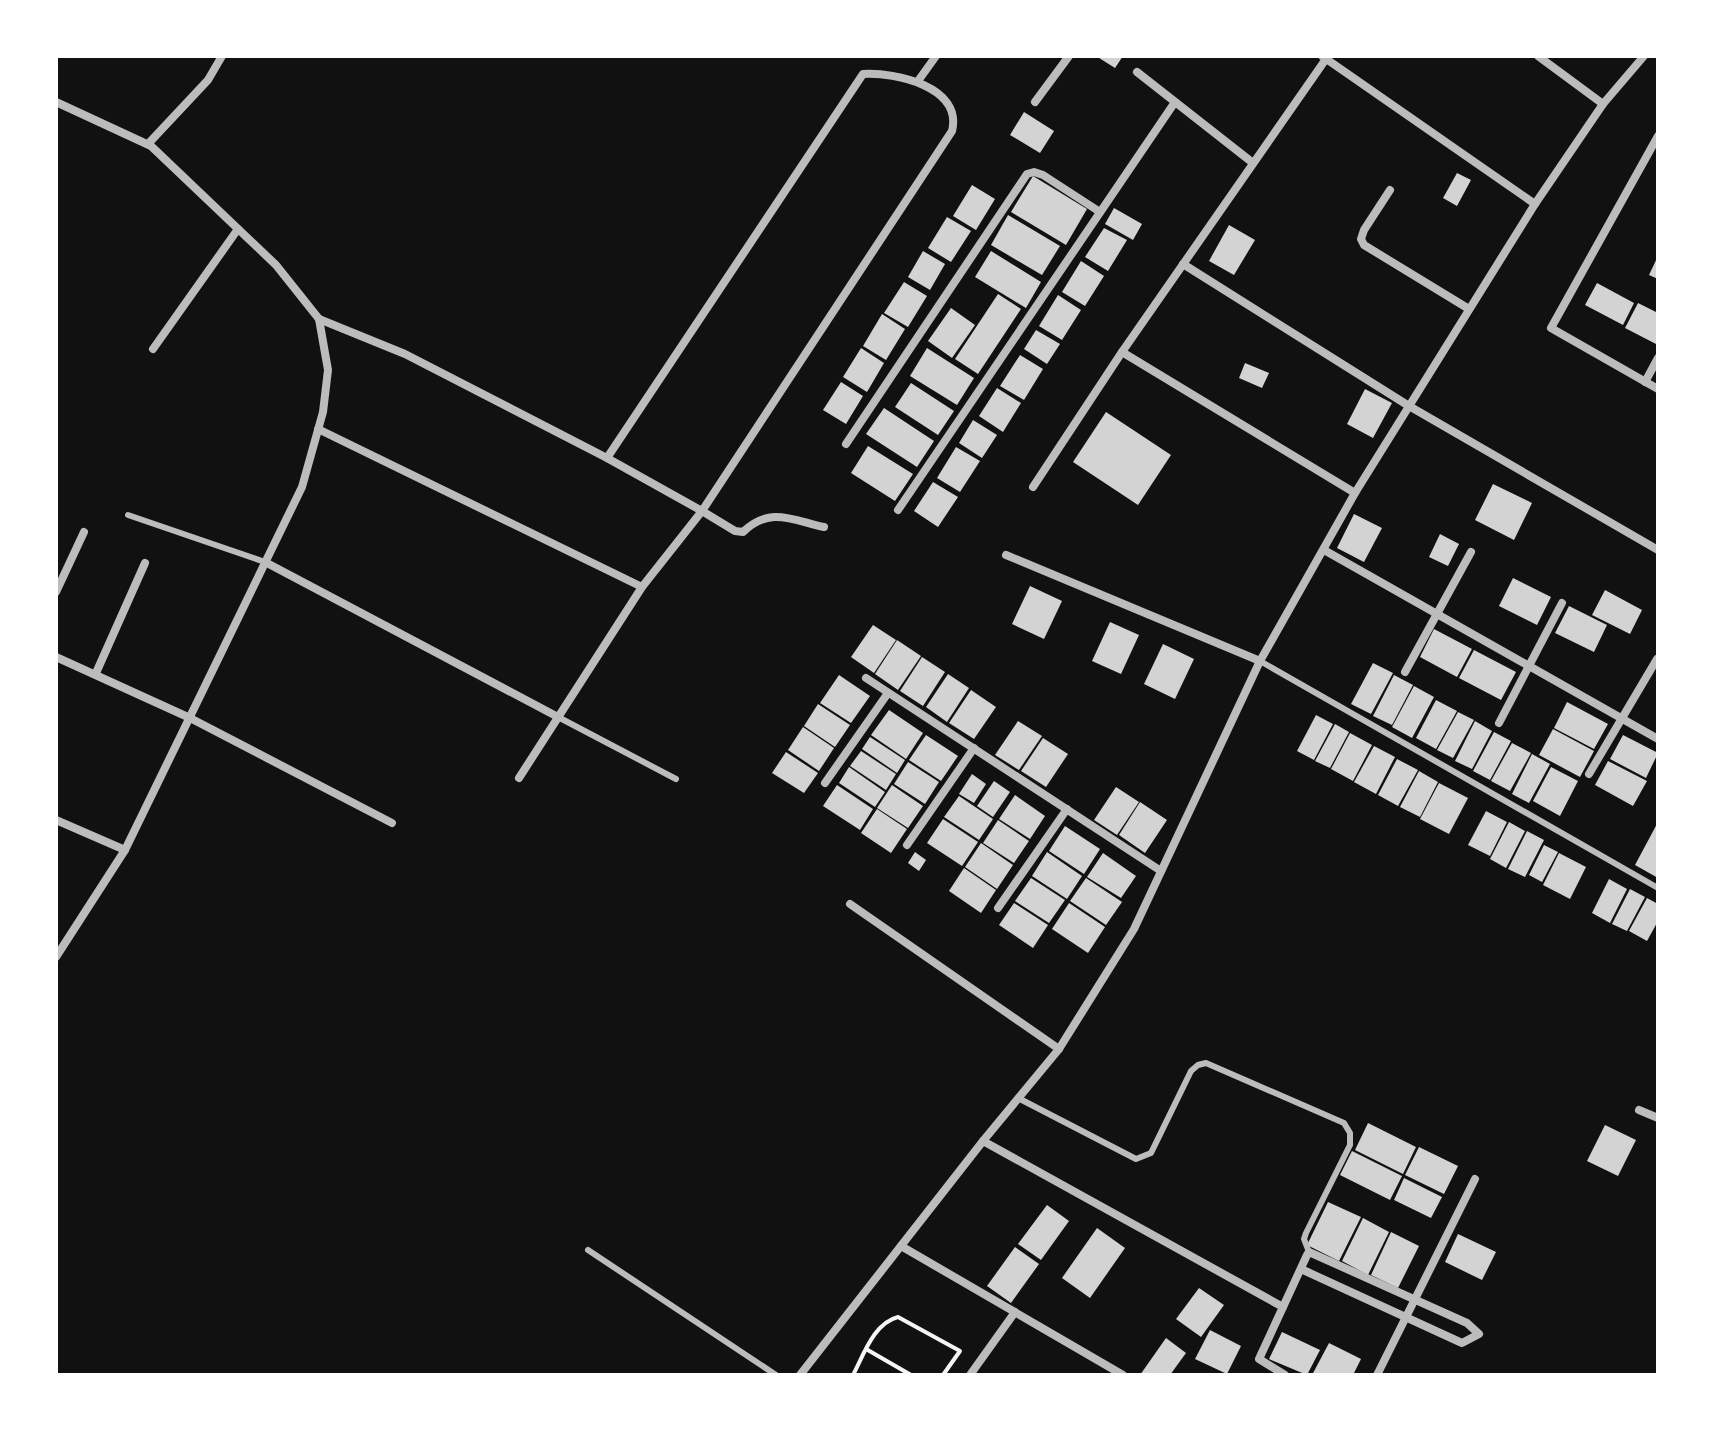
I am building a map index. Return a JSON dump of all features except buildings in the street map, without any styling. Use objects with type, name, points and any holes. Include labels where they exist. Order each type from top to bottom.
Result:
[{"type":"street","points":[[148,144],[208,80],[222,56]]},
{"type":"street","points":[[918,81],[936,56]]},
{"type":"street","points":[[1035,102],[1069,56]]},
{"type":"street","points":[[1538,56],[1603,104]]},
{"type":"street","points":[[800,1375],[1059,1049],[1134,929],[1260,661],[1355,493],[1535,204],[1603,104],[1644,56]]},
{"type":"street","points":[[1033,487],[1325,57],[1535,204]]},
{"type":"street","points":[[1137,72],[1253,163]]},
{"type":"street","points":[[519,778],[642,587],[702,511],[952,131],[955,119],[953,108],[918,81],[879,73],[863,74],[607,458]]},
{"type":"street","points":[[56,102],[148,144],[276,265],[319,319],[328,370],[323,412],[302,487],[125,850],[56,957]]},
{"type":"street","points":[[898,510],[1175,102]]},
{"type":"street","points":[[1658,136],[1551,328],[1658,389]]},
{"type":"street","points":[[846,444],[1027,174],[1034,172],[1043,175],[1100,212]]},
{"type":"street","points":[[1390,190],[1364,230],[1361,239],[1364,245],[1469,309]]},
{"type":"street","points":[[153,349],[238,229]]},
{"type":"street","points":[[1183,264],[1409,406],[1658,550]]},
{"type":"street","points":[[319,319],[405,354],[607,458],[735,531],[743,532],[756,520],[772,515],[824,527]]},
{"type":"street","points":[[1122,352],[1355,493]]},
{"type":"street","points":[[1645,382],[1658,358]]},
{"type":"street","points":[[318,429],[642,587]]},
{"type":"street","points":[[56,592],[84,532]]},
{"type":"street","points":[[1324,550],[1658,739]]},
{"type":"street","points":[[1405,672],[1471,552]]},
{"type":"street","points":[[1006,555],[1260,661]]},
{"type":"street","points":[[265,562],[558,717]]},
{"type":"street","points":[[96,673],[145,563]]},
{"type":"street","points":[[1499,723],[1562,603]]},
{"type":"street","points":[[56,657],[190,718],[392,823]]},
{"type":"street","points":[[1589,774],[1657,659]]},
{"type":"street","points":[[866,678],[1161,871]]},
{"type":"street","points":[[825,783],[888,693]]},
{"type":"street","points":[[907,845],[974,748]]},
{"type":"street","points":[[998,908],[1067,809]]},
{"type":"street","points":[[56,820],[125,850]]},
{"type":"street","points":[[850,904],[1059,1049]]},
{"type":"street","points":[[1639,1110],[1658,1118]]},
{"type":"street","points":[[983,1141],[1283,1307]]},
{"type":"street","points":[[1377,1375],[1475,1179]]},
{"type":"street","points":[[901,1246],[1123,1375]]},
{"type":"street","points":[[1285,1375],[1259,1359],[1283,1307],[1309,1252],[1467,1323],[1479,1334],[1462,1343],[1301,1269]]},
{"type":"street","points":[[970,1375],[1015,1312]]},
{"type":"street","points":[[1102,1375],[1108,1367]]},
{"type":"lane","points":[[128,515],[265,562]]},
{"type":"lane","points":[[1260,661],[1658,888]]},
{"type":"lane","points":[[558,717],[676,779]]},
{"type":"lane","points":[[1018,1098],[1136,1159],[1151,1153],[1191,1071],[1206,1063],[1344,1123],[1350,1133],[1350,1145],[1306,1233],[1304,1239],[1309,1252]]},
{"type":"lane","points":[[588,1250],[776,1375]]},
{"type":"path","points":[[853,1375],[879,1328],[888,1319],[898,1317],[960,1351],[943,1375]]},
{"type":"path","points":[[866,1349],[911,1375]]}]
